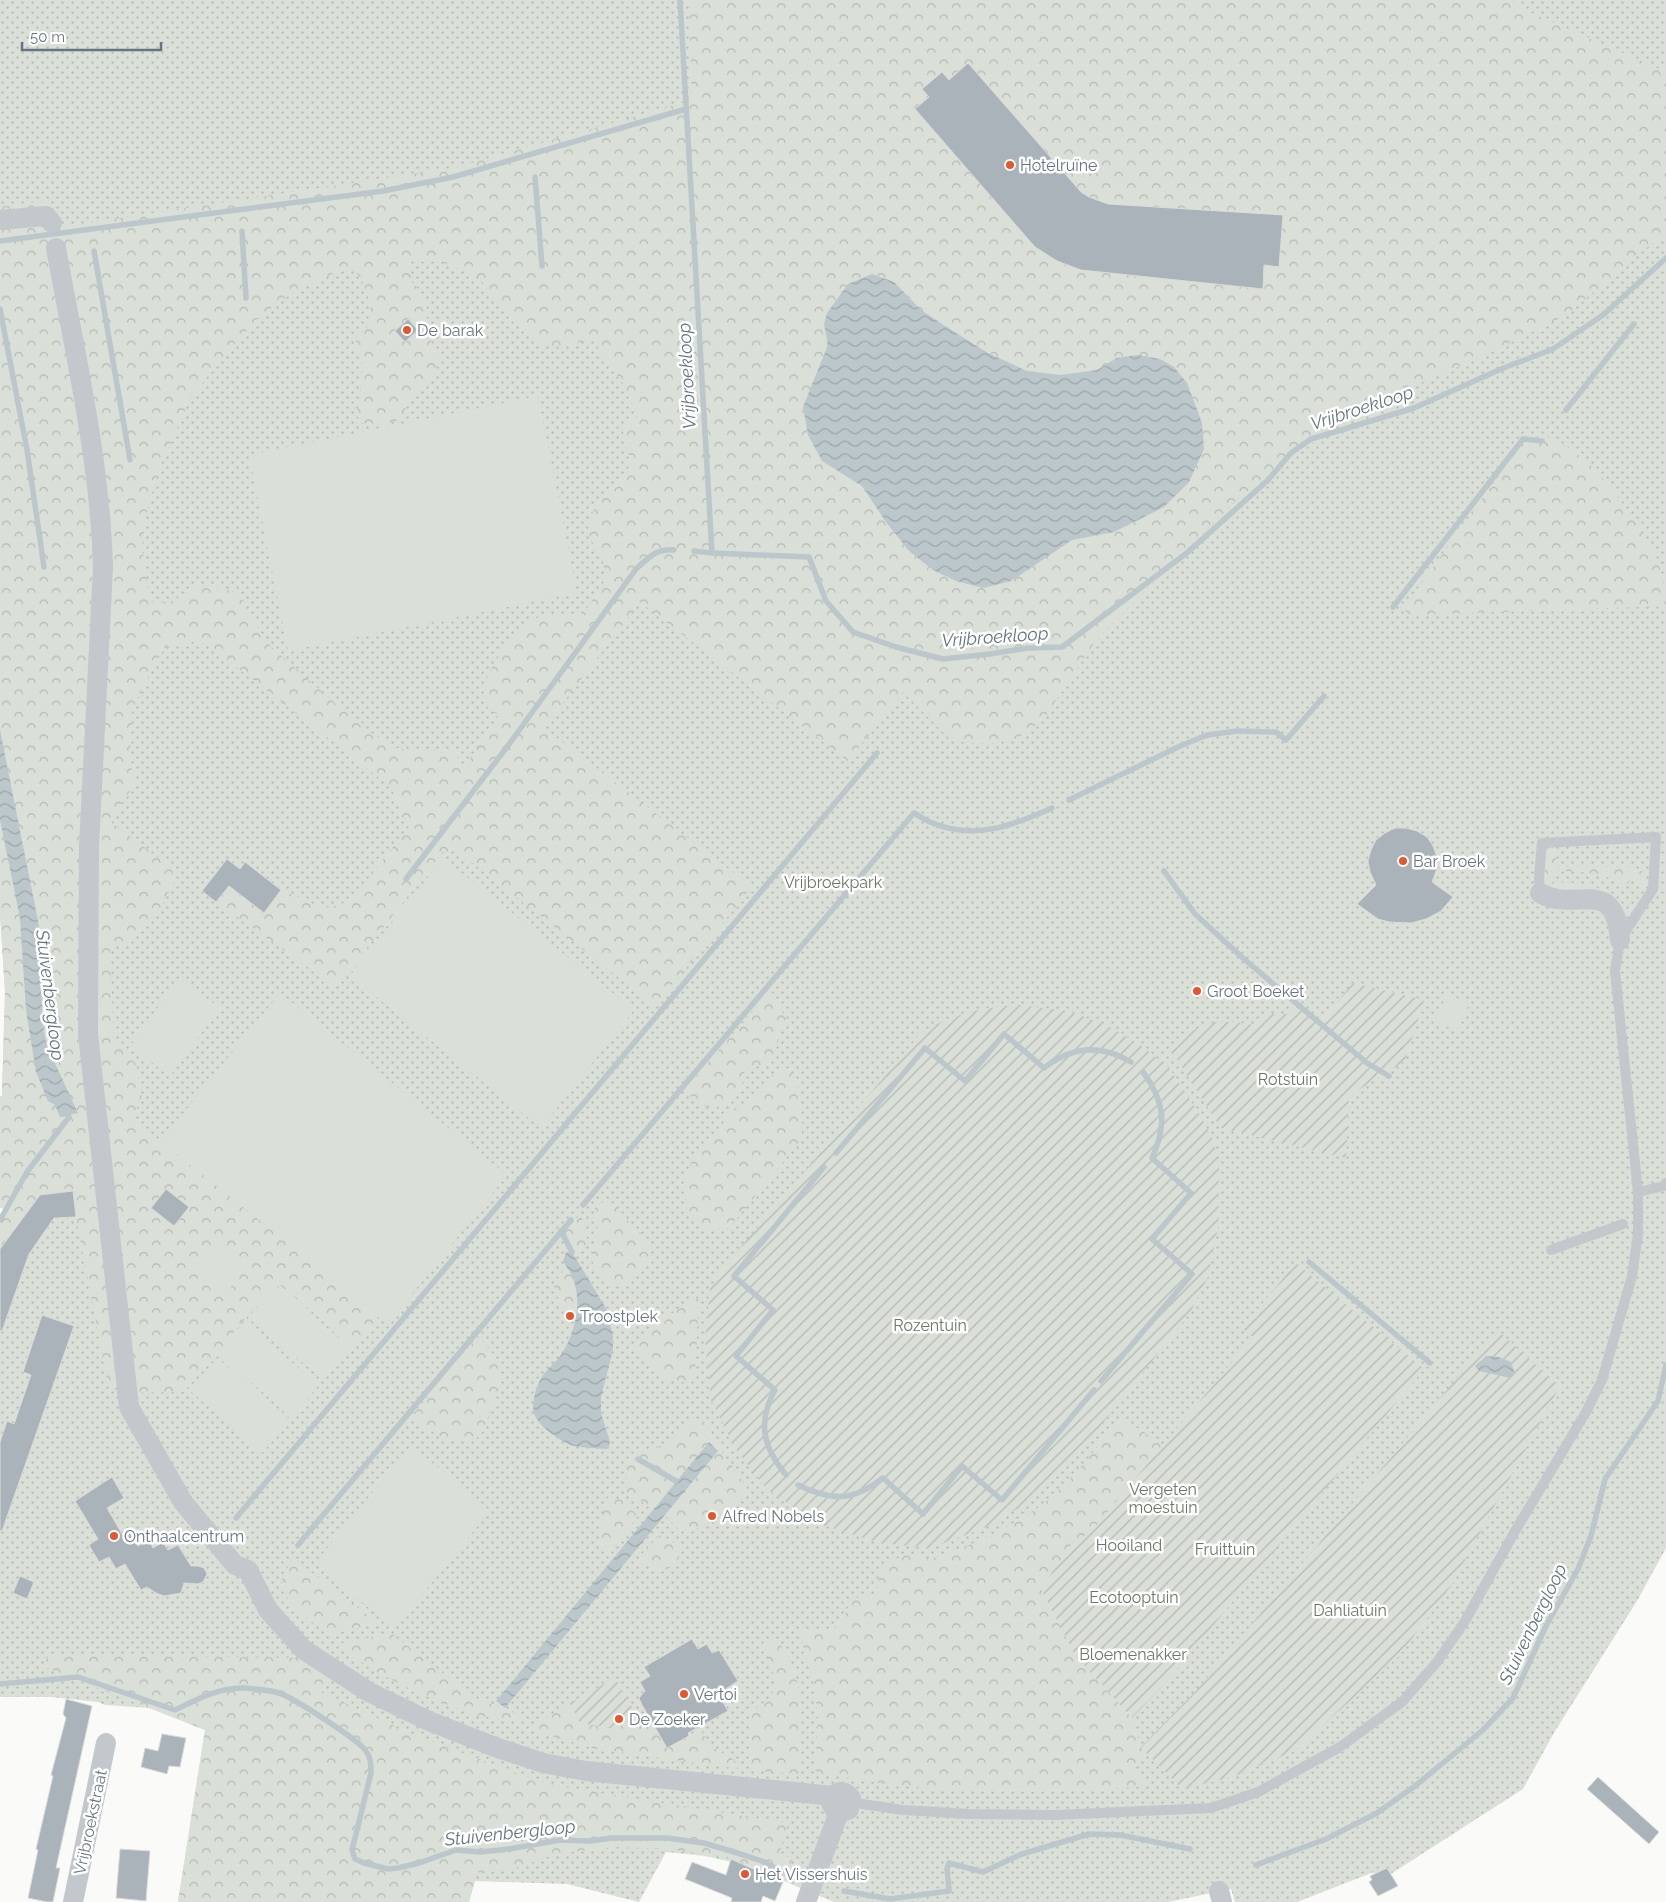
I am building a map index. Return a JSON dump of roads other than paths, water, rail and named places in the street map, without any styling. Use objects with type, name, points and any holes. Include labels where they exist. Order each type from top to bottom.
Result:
[{"type":"street","points":[[0,220],[46,216],[52,223]]},
{"type":"street","points":[[56,248],[96,467],[102,534],[103,567],[89,847],[88,1034],[129,1407],[183,1502],[235,1565],[248,1570],[268,1610],[304,1650],[369,1692],[437,1724],[495,1747],[544,1763],[631,1777],[812,1793],[846,1803],[807,1900]]},
{"type":"street","points":[[1540,893],[1548,898],[1601,900],[1613,909],[1619,924],[1620,940]]},
{"type":"street","name":"Vrijbroekstraat","points":[[73,1902],[106,1743]]},
{"type":"lane","points":[[846,1803],[903,1810],[969,1814],[1055,1815],[1211,1808],[1258,1792],[1340,1747],[1402,1702],[1437,1662],[1466,1621],[1514,1532],[1586,1412],[1602,1380],[1632,1276],[1638,1234],[1638,1192],[1615,971],[1620,940],[1653,889],[1656,837],[1542,843],[1539,878],[1540,893]]},
{"type":"lane","points":[[1638,1192],[1664,1186],[1666,1183]]},
{"type":"lane","points":[[1551,1250],[1623,1224]]},
{"type":"water","points":[[872,274],[894,282],[921,310],[988,353],[1027,371],[1061,375],[1097,370],[1117,358],[1137,355],[1160,359],[1174,367],[1187,383],[1202,423],[1204,449],[1189,482],[1164,507],[1114,532],[1072,540],[1011,581],[983,588],[956,581],[933,570],[909,551],[886,522],[862,486],[822,461],[808,435],[803,407],[828,345],[824,324],[827,313],[848,284]]},
{"type":"water","points":[[0,730],[41,936],[42,1020],[47,1046],[78,1113],[60,1117],[55,1105],[48,1101],[36,1072],[26,1010],[20,918],[0,820]]},
{"type":"water","points":[[566,1252],[572,1252],[607,1310],[613,1336],[613,1350],[601,1397],[601,1413],[610,1442],[608,1449],[574,1446],[564,1442],[542,1425],[534,1412],[534,1397],[539,1382],[543,1374],[563,1352],[576,1318],[577,1294],[575,1283],[563,1262]]},
{"type":"water","points":[[1486,1356],[1499,1357],[1511,1362],[1514,1375],[1510,1378],[1479,1371],[1475,1366]]},
{"type":"water","points":[[709,1442],[718,1451],[505,1708],[496,1701]]},
{"type":"waterway","name":"Vrijbroekloop","points":[[680,0],[712,553],[809,557],[826,601],[853,632],[896,647],[943,659],[1028,648],[1062,647],[1188,552],[1268,480],[1291,453],[1311,439],[1414,408],[1501,369],[1553,349],[1603,315],[1666,258]]},
{"type":"waterway","points":[[0,241],[383,191],[453,177],[686,109]]},
{"type":"waterway","points":[[535,177],[542,266]]},
{"type":"waterway","points":[[242,231],[246,298]]},
{"type":"waterway","points":[[94,251],[130,460]]},
{"type":"waterway","points":[[0,309],[27,450],[44,567]]},
{"type":"waterway","points":[[1566,410],[1634,324]]},
{"type":"waterway","points":[[1393,607],[1523,439],[1542,441]]},
{"type":"waterway","points":[[406,879],[507,747],[636,569],[658,552],[674,550]]},
{"type":"waterway","points":[[694,551],[712,553]]},
{"type":"waterway","points":[[1069,800],[1180,746],[1207,735],[1237,731],[1276,732],[1286,740],[1324,696]]},
{"type":"waterway","points":[[236,1518],[877,753]]},
{"type":"waterway","points":[[583,1205],[914,813],[930,822],[951,829],[966,831],[1009,825],[1052,808]]},
{"type":"waterway","points":[[1164,871],[1195,914],[1244,959],[1367,1063],[1389,1076]]},
{"type":"waterway","points":[[836,1153],[925,1048],[965,1081],[1004,1034],[1044,1068],[1065,1055],[1087,1050],[1109,1052],[1131,1062]]},
{"type":"waterway","points":[[1101,1381],[1192,1274],[1152,1239],[1191,1193],[1152,1158],[1160,1135],[1161,1114],[1156,1093],[1143,1072]]},
{"type":"waterway","name":"Stuivenbergloop","points":[[0,1220],[27,1172],[69,1117],[64,1109]]},
{"type":"waterway","points":[[786,1475],[772,1454],[765,1434],[766,1413],[775,1390],[736,1356],[773,1310],[734,1276],[824,1167]]},
{"type":"waterway","points":[[298,1545],[571,1220]]},
{"type":"waterway","points":[[561,1231],[572,1252]]},
{"type":"waterway","points":[[1309,1262],[1430,1363]]},
{"type":"waterway","name":"Stuivenbergloop","points":[[1256,1865],[1326,1839],[1377,1813],[1415,1786],[1483,1730],[1513,1698],[1546,1626],[1578,1569],[1591,1536],[1605,1479],[1658,1401],[1666,1365]]},
{"type":"waterway","points":[[798,1485],[821,1494],[842,1496],[861,1491],[883,1478],[923,1514],[962,1466],[1002,1500],[1094,1390]]},
{"type":"waterway","points":[[638,1459],[676,1481]]},
{"type":"waterway","name":"Stuivenbergloop","points":[[0,1684],[78,1677],[175,1710],[209,1694],[227,1689],[267,1690],[286,1696],[339,1729],[368,1754],[371,1773],[352,1850],[355,1859],[388,1869],[419,1863],[456,1850],[481,1852],[560,1840],[590,1841],[612,1838],[667,1838],[704,1843],[762,1861],[782,1872]]},
{"type":"waterway","name":"Stuivenbergloop","points":[[844,1891],[890,1899],[949,1891],[947,1868],[949,1863],[983,1872],[1022,1854],[1089,1834],[1120,1835],[1190,1849]]},
{"type":"place","name":"Hotelruïne","points":[[1010,165]]},
{"type":"place","name":"De barak","points":[[407,330]]},
{"type":"place","name":"Bar Broek","points":[[1403,861]]},
{"type":"place","name":"Groot Boeket","points":[[1197,991]]},
{"type":"place","name":"Troostplek","points":[[570,1316]]},
{"type":"place","name":"Alfred Nobels","points":[[712,1516]]},
{"type":"place","name":"Onthaalcentrum","points":[[114,1536]]},
{"type":"place","name":"Vertoi","points":[[684,1694]]},
{"type":"place","name":"De Zoeker","points":[[619,1719]]},
{"type":"place","name":"Het Vissershuis","points":[[745,1874]]},
{"type":"park label","name":"Vrijbroekpark","points":[[833,882]]},
{"type":"park label","name":"Rotstuin","points":[[1288,1079]]},
{"type":"park label","name":"Rozentuin","points":[[930,1325]]},
{"type":"park label","name":"Vergeten moestuin","points":[[1163,1498]]},
{"type":"park label","name":"Hooiland","points":[[1129,1545]]},
{"type":"park label","name":"Fruittuin","points":[[1225,1549]]},
{"type":"park label","name":"Ecotooptuin","points":[[1134,1597]]},
{"type":"park label","name":"Dahliatuin","points":[[1350,1610]]},
{"type":"park label","name":"Bloemenakker","points":[[1133,1654]]}]
